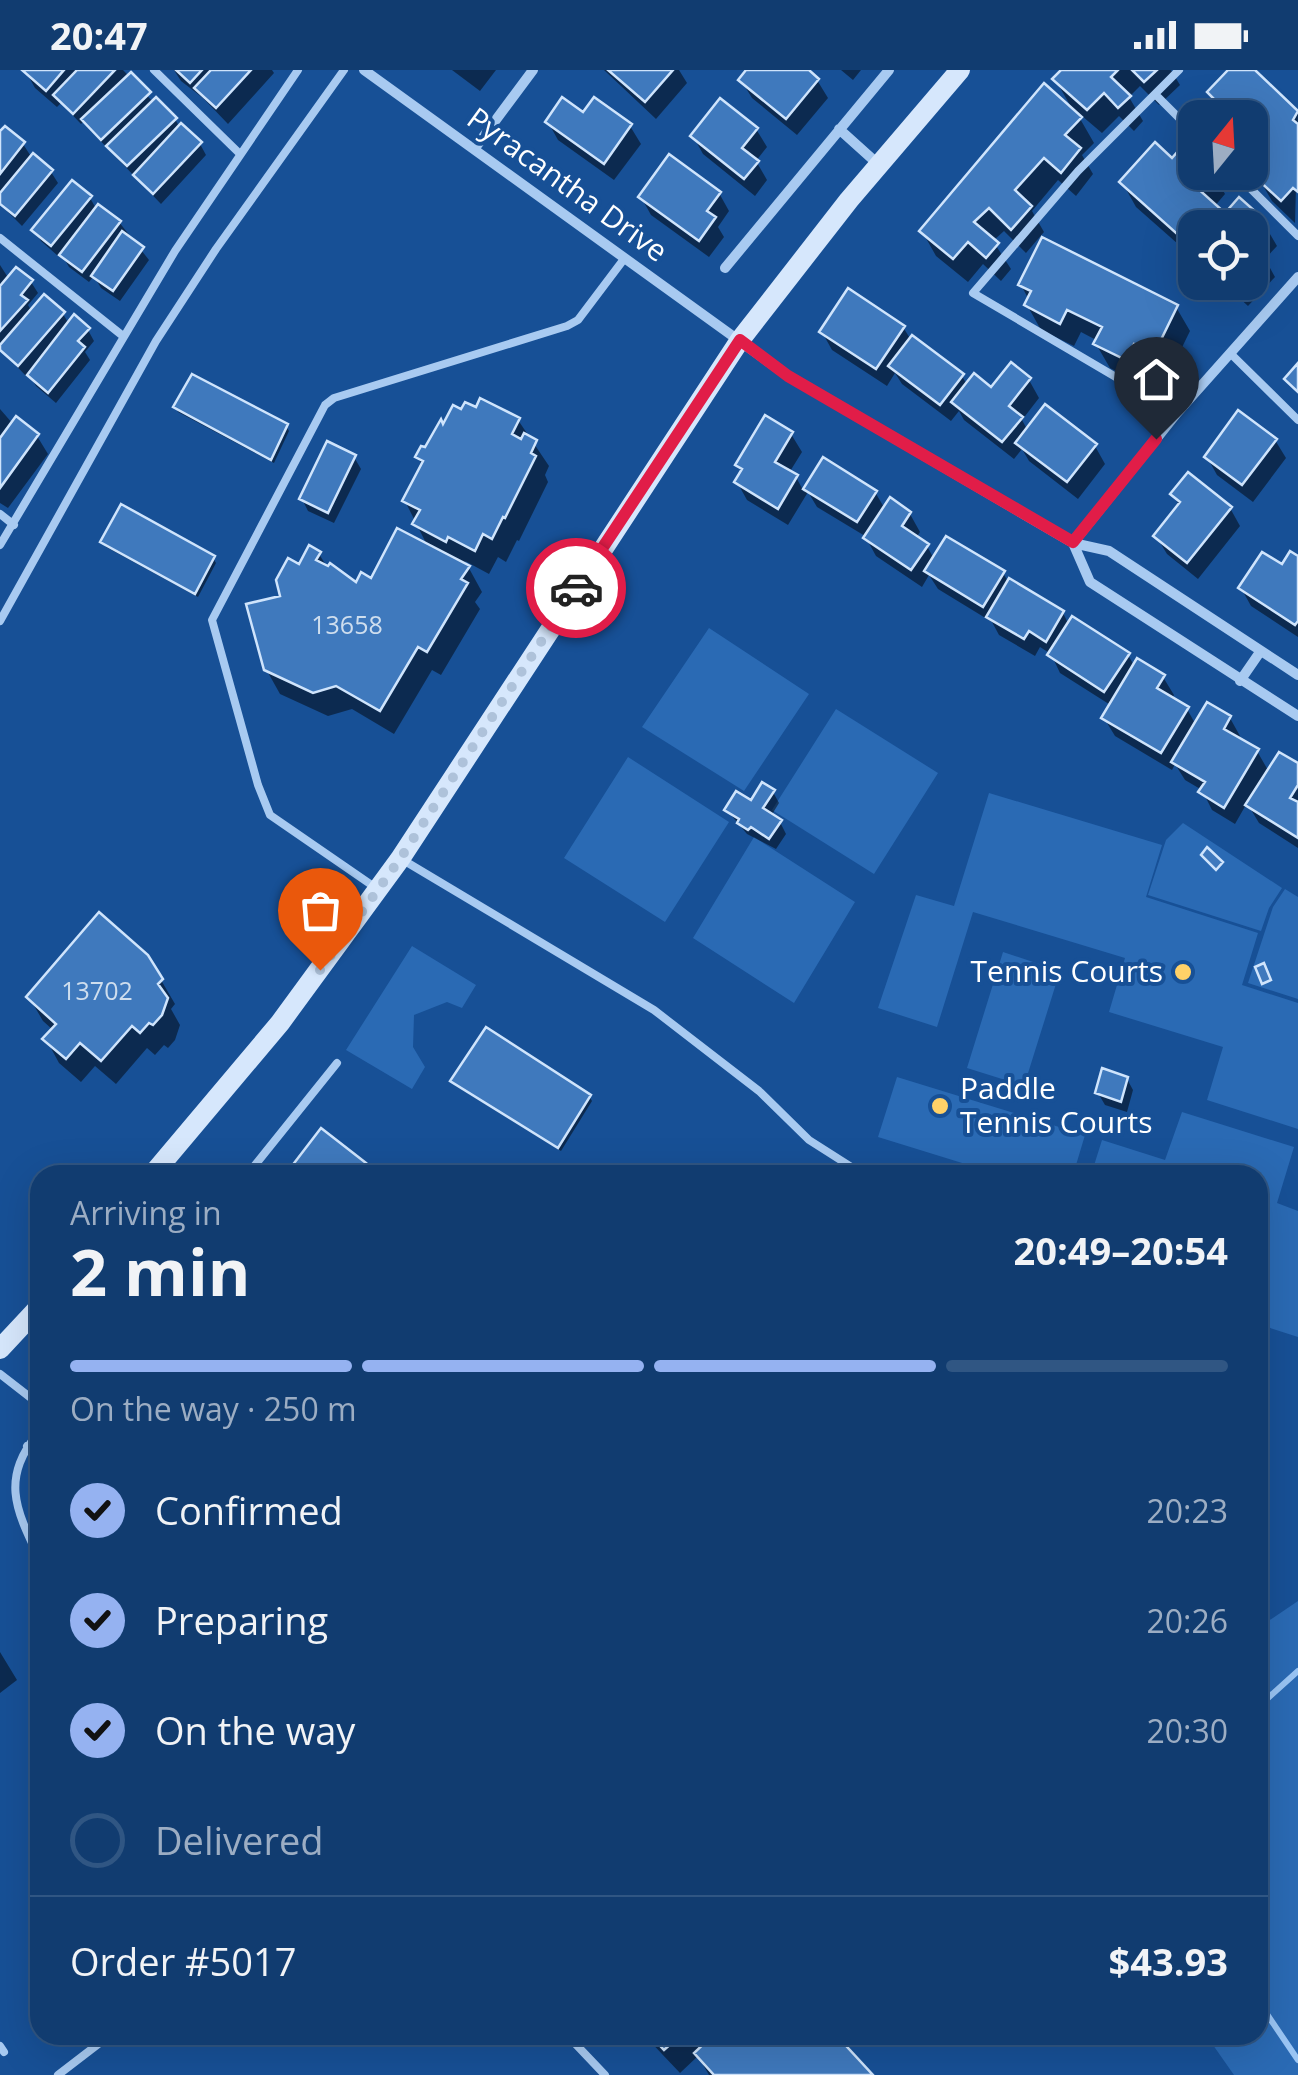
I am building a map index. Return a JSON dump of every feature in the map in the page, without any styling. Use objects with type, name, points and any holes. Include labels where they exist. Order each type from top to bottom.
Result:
[{"type":"street","name":"Pyracantha Drive","points":[[364,70],[788,376],[1073,542],[1110,551],[1298,676]]},
{"type":"street","points":[[475,148],[533,70]]},
{"type":"street","points":[[725,268],[889,70]]},
{"type":"street","points":[[160,1165],[280,1022],[400,859],[740,340],[960,70]]},
{"type":"street","points":[[839,129],[879,166]]},
{"type":"street","points":[[1298,277],[1177,413],[1073,542],[1090,582],[1298,716]]},
{"type":"street","points":[[1240,680],[1260,652]]},
{"type":"street","points":[[0,1350],[30,1317]]},
{"type":"lane","points":[[154,70],[239,153]]},
{"type":"lane","points":[[0,545],[123,336],[239,153],[298,70]]},
{"type":"lane","points":[[0,622],[156,341],[216,249],[344,70]]},
{"type":"lane","points":[[1177,413],[973,294],[1078,171],[1179,70]]},
{"type":"lane","points":[[1155,94],[1178,117]]},
{"type":"lane","points":[[1252,190],[1298,236]]},
{"type":"lane","points":[[0,238],[123,336]]},
{"type":"lane","points":[[378,890],[270,815],[212,628],[216,611],[325,405],[567,326],[578,320],[624,258]]},
{"type":"lane","points":[[1230,352],[1298,420]]},
{"type":"lane","points":[[0,514],[14,524]]},
{"type":"lane","points":[[400,859],[654,1010],[759,1091],[809,1140],[848,1165]]},
{"type":"lane","points":[[255,1165],[337,1063]]},
{"type":"lane","points":[[0,1374],[30,1397]]},
{"type":"lane","points":[[30,1442],[16,1468],[13,1494],[30,1536]]},
{"type":"lane","points":[[58,2075],[97,2045]]},
{"type":"lane","points":[[577,2045],[604,2075]]},
{"type":"shaded area","points":[[709,628],[809,694],[744,791],[642,727]]},
{"type":"shaded area","points":[[836,709],[938,773],[874,874],[772,810]]},
{"type":"shaded area","points":[[628,757],[729,822],[665,922],[564,858]]},
{"type":"shaded area","name":"Tennis Courts","points":[[989,793],[1162,845],[1146,897],[1258,933],[1242,985],[1298,1003],[1298,1129],[1207,1100],[1223,1047],[1109,1012],[1125,958],[973,912],[937,1027],[878,1008],[916,895],[954,906]]},
{"type":"shaded area","points":[[1183,823],[1282,888],[1261,931],[1148,895],[1166,840]]},
{"type":"shaded area","points":[[754,837],[855,902],[794,1003],[693,938]]},
{"type":"shaded area","points":[[1285,889],[1298,897],[1298,999],[1248,983],[1273,907]]},
{"type":"shaded area","points":[[412,946],[476,985],[462,1008],[447,1002],[414,1015],[413,1047],[425,1067],[412,1089],[346,1050]]},
{"type":"shaded area","points":[[1003,952],[1060,971],[1024,1086],[967,1068]]},
{"type":"shaded area","name":"Paddle Tennis Courts","points":[[897,1077],[1085,1135],[1076,1165],[969,1165],[878,1137]]},
{"type":"shaded area","points":[[1182,1112],[1294,1147],[1277,1203],[1298,1211],[1298,1337],[1268,1327],[1268,1165],[1094,1165],[1102,1140],[1165,1160]]},
{"type":"shaded area","points":[[1298,1601],[1298,2075],[1234,2075],[1213,2045],[1268,2045],[1268,1621]]},
{"type":"building","points":[[22,70],[64,70],[46,91]]},
{"type":"building","points":[[77,70],[115,70],[73,114],[53,95]]},
{"type":"building","points":[[176,70],[202,70],[190,83]]},
{"type":"building","points":[[211,70],[251,70],[216,108],[194,88]]},
{"type":"building","points":[[608,70],[673,70],[645,102]]},
{"type":"building","points":[[746,70],[809,70],[819,79],[786,119],[738,80]]},
{"type":"building","points":[[1061,70],[1118,70],[1111,77],[1131,96],[1118,108],[1104,93],[1087,110],[1052,79]]},
{"type":"building","points":[[1132,70],[1157,70],[1144,82]]},
{"type":"building","points":[[1228,70],[1255,70],[1298,111],[1293,120],[1298,124],[1298,192],[1293,188],[1281,201],[1268,189],[1268,100],[1215,100],[1207,92]]},
{"type":"building","points":[[131,72],[151,92],[101,140],[81,119]]},
{"type":"building","points":[[1044,83],[1082,117],[1065,135],[1081,148],[1061,173],[1044,158],[1015,190],[1032,206],[1011,230],[989,208],[974,222],[999,243],[986,258],[968,242],[953,259],[919,231]]},
{"type":"building","points":[[156,97],[177,118],[127,166],[106,146]]},
{"type":"building","points":[[562,97],[583,112],[594,97],[632,124],[604,164],[545,122]]},
{"type":"building","points":[[720,98],[758,128],[742,148],[759,161],[744,179],[690,136]]},
{"type":"building","points":[[181,123],[202,142],[153,194],[133,175]]},
{"type":"building","points":[[5,126],[25,142],[0,174],[0,131]]},
{"type":"building","points":[[1155,142],[1172,158],[1178,151],[1178,190],[1199,190],[1222,210],[1178,210],[1178,235],[1119,182]]},
{"type":"building","points":[[33,153],[53,170],[15,216],[0,204],[0,193]]},
{"type":"building","points":[[669,154],[721,192],[707,211],[716,217],[699,241],[638,197]]},
{"type":"building","points":[[72,180],[92,196],[51,246],[31,230]]},
{"type":"building","points":[[1239,197],[1254,210],[1228,210]]},
{"type":"building","points":[[98,204],[121,221],[82,272],[59,255]]},
{"type":"building","points":[[122,231],[144,247],[113,291],[91,276]]},
{"type":"building","points":[[1042,237],[1178,305],[1154,354],[1134,344],[1126,360],[1093,344],[1102,327],[1067,310],[1060,324],[1024,305],[1031,291],[1018,285]]},
{"type":"building","points":[[16,267],[33,280],[21,295],[28,300],[0,331],[0,286]]},
{"type":"building","points":[[848,288],[905,326],[876,369],[819,332]]},
{"type":"building","points":[[44,294],[65,312],[18,366],[0,350],[0,345]]},
{"type":"building","points":[[74,314],[90,328],[78,341],[85,347],[48,393],[27,375]]},
{"type":"building","points":[[912,335],[964,374],[940,405],[888,366]]},
{"type":"building","points":[[1011,362],[1031,378],[1009,406],[1023,417],[1002,442],[951,402],[974,373],[991,387]]},
{"type":"building","points":[[1298,363],[1298,392],[1284,379]]},
{"type":"building","points":[[192,374],[288,424],[271,460],[173,407]]},
{"type":"building","points":[[480,398],[520,418],[512,434],[521,439],[524,433],[537,440],[531,453],[536,456],[505,518],[492,539],[483,534],[475,551],[448,537],[446,542],[412,524],[420,510],[402,501],[423,461],[415,457],[441,419],[443,424],[453,405],[461,409],[465,402],[476,407]]},
{"type":"building","points":[[1045,404],[1097,444],[1067,482],[1015,443]]},
{"type":"building","points":[[1238,410],[1277,439],[1242,485],[1204,457]]},
{"type":"building","points":[[765,415],[793,432],[775,462],[798,475],[778,509],[734,482],[742,469],[735,465]]},
{"type":"building","points":[[16,416],[39,434],[0,488],[0,438]]},
{"type":"building","points":[[327,441],[356,455],[328,513],[299,499]]},
{"type":"building","points":[[823,457],[877,491],[857,522],[803,489]]},
{"type":"building","points":[[1188,472],[1232,507],[1187,563],[1153,536],[1180,502],[1170,494]]},
{"type":"building","points":[[890,497],[911,512],[902,526],[929,544],[911,570],[863,538]]},
{"type":"building","points":[[121,504],[215,556],[195,594],[100,542]]},
{"type":"building","points":[[397,528],[470,566],[461,579],[468,583],[427,652],[418,647],[380,711],[336,686],[313,693],[264,670],[246,604],[280,596],[276,580],[288,558],[299,564],[309,545],[321,552],[316,560],[328,566],[330,563],[356,582],[361,572],[371,578]]},
{"type":"building","points":[[946,536],[1005,571],[983,607],[924,571]]},
{"type":"building","points":[[1290,551],[1298,556],[1295,625],[1238,588],[1262,552],[1282,564]]},
{"type":"building","points":[[1009,578],[1064,611],[1046,642],[1029,631],[1024,639],[986,617]]},
{"type":"building","points":[[1072,616],[1130,653],[1104,692],[1047,655]]},
{"type":"building","points":[[1137,658],[1165,675],[1157,688],[1189,707],[1161,753],[1101,718]]},
{"type":"building","points":[[1207,702],[1231,716],[1224,729],[1259,749],[1224,808],[1198,792],[1205,782],[1171,762]]},
{"type":"building","points":[[1279,752],[1298,763],[1298,785],[1290,798],[1298,802],[1298,838],[1245,805]]},
{"type":"building","points":[[762,782],[775,790],[763,808],[782,820],[769,839],[737,823],[739,819],[724,810],[736,791],[751,800]]},
{"type":"building","points":[[1207,847],[1223,862],[1216,870],[1201,855]]},
{"type":"building","points":[[99,912],[148,955],[163,979],[158,984],[168,998],[162,1015],[153,1025],[149,1023],[140,1033],[132,1026],[101,1061],[80,1043],[66,1059],[42,1039],[56,1024],[26,997]]},
{"type":"building","points":[[1264,963],[1271,980],[1262,984],[1255,967]]},
{"type":"building","points":[[486,1027],[591,1095],[558,1148],[450,1081]]},
{"type":"building","points":[[1102,1068],[1128,1077],[1121,1102],[1095,1093]]},
{"type":"building","points":[[321,1128],[366,1163],[364,1165],[293,1165]]},
{"type":"building","points":[[702,2045],[845,2045],[873,2075],[714,2075],[694,2053]]},
{"type":"waterway","points":[[1268,1698],[1298,1671]]},
{"type":"waterway","points":[[1268,2016],[1298,2060]]},
{"type":"way so far","points":[[320,970],[400,859],[576,588]]},
{"type":"place","name":"Tennis Courts","points":[[1183,972]]},
{"type":"place","name":"Paddle Tennis Courts","points":[[940,1106]]},
{"type":"route","points":[[576,588],[740,340],[788,376],[1073,542],[1156,439]]}]
